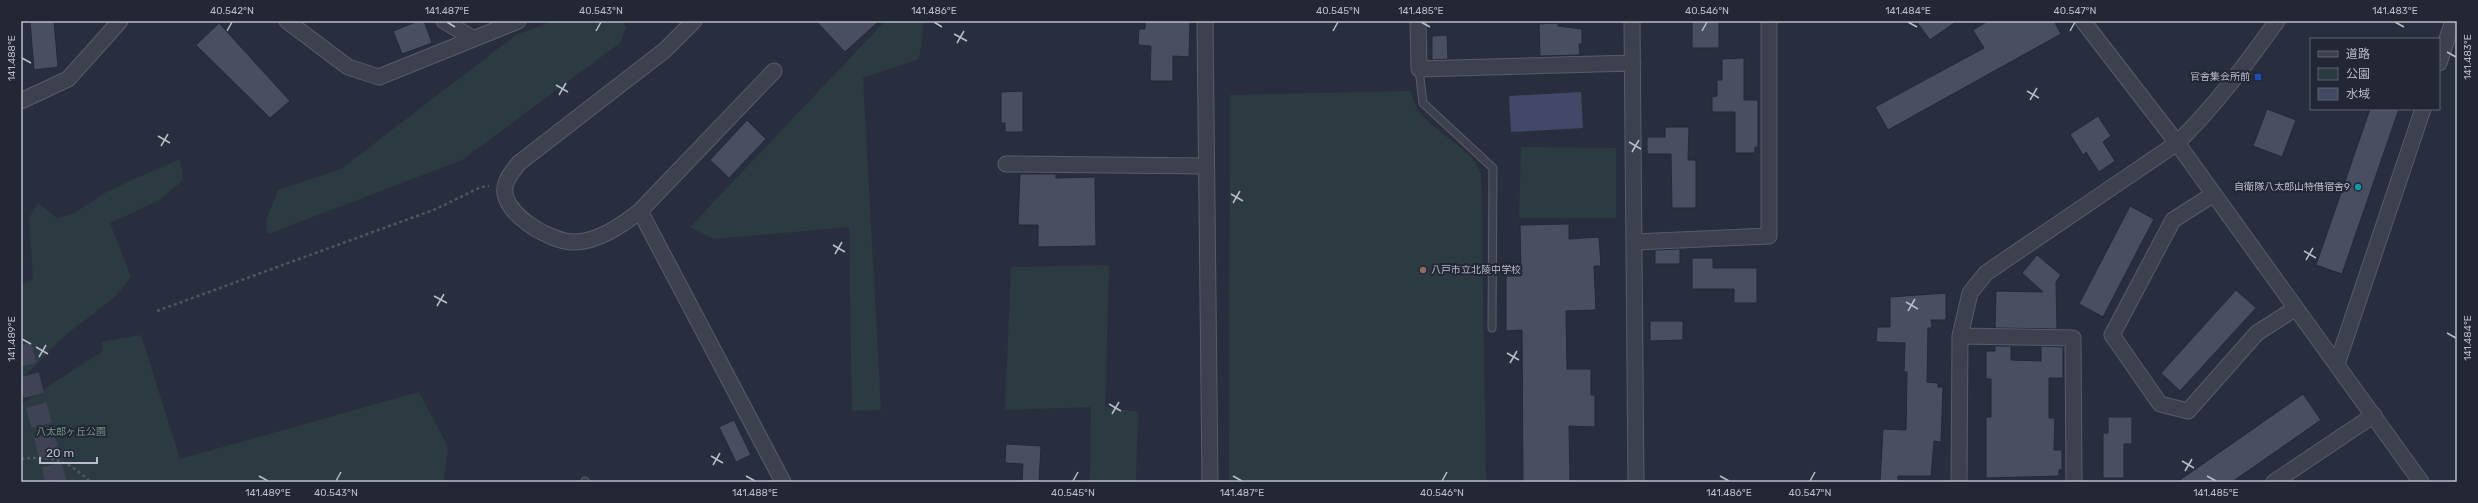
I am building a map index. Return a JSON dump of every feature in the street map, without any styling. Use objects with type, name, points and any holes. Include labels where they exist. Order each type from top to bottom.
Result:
[{"type":"street","points":[[21,101],[68,79],[120,21]]},
{"type":"street","points":[[287,21],[348,67],[379,77],[518,21]]},
{"type":"street","points":[[444,21],[474,39]]},
{"type":"street","points":[[694,21],[665,50],[519,163],[505,187],[506,197],[518,216],[554,238],[574,242],[601,235],[624,224],[640,211],[774,71]]},
{"type":"street","points":[[1205,21],[1210,482]]},
{"type":"street","points":[[1418,21],[1419,70],[1632,64]]},
{"type":"street","points":[[1632,21],[1636,482]]},
{"type":"street","points":[[1635,242],[1769,236],[1768,21]]},
{"type":"street","points":[[2083,21],[2177,143],[2421,482]]},
{"type":"street","points":[[1959,482],[1960,336],[1970,293],[1986,273],[2177,143],[2204,117],[2235,80],[2278,21]]},
{"type":"street","points":[[2440,60],[2453,21]]},
{"type":"street","points":[[2337,364],[2423,110]]},
{"type":"street","points":[[1006,164],[1206,166]]},
{"type":"street","points":[[2214,194],[2173,220],[2112,335],[2160,404],[2188,411],[2256,333],[2296,308]]},
{"type":"street","points":[[640,211],[783,482]]},
{"type":"street","points":[[1960,336],[2073,338],[2074,482]]},
{"type":"street","points":[[2274,482],[2374,415]]},
{"type":"lane","points":[[1419,70],[1423,103],[1493,168],[1492,328]]},
{"type":"path","points":[[157,311],[436,209],[481,187],[505,187]]},
{"type":"path","points":[[21,459],[44,456],[73,466],[91,482]]},
{"type":"green space","points":[[553,21],[622,21],[626,28],[620,43],[462,160],[268,234],[266,221],[278,190],[341,169],[516,35]]},
{"type":"green space","points":[[885,21],[924,21],[919,59],[863,78],[881,410],[852,411],[849,227],[714,239],[690,227]]},
{"type":"green space","points":[[1411,91],[1414,102],[1420,112],[1436,128],[1472,158],[1481,174],[1486,482],[1229,482],[1230,95]]},
{"type":"green space","points":[[1521,147],[1616,148],[1616,218],[1519,218]]},
{"type":"green space","points":[[180,159],[183,180],[160,200],[110,223],[131,277],[116,296],[63,337],[21,380],[21,285],[33,279],[29,218],[38,203],[57,218],[73,214],[108,191]]},
{"type":"green space","points":[[1109,265],[1105,407],[1138,412],[1136,482],[1090,482],[1091,407],[1005,410],[1011,267]]},
{"type":"green space","name":"八太郎ヶ丘公園","points":[[141,335],[180,459],[419,392],[448,447],[443,482],[21,482],[21,404],[103,351],[101,342]]},
{"type":"water","points":[[1581,92],[1583,128],[1511,132],[1509,96]]},
{"type":"building","points":[[30,21],[54,21],[58,67],[34,70]]},
{"type":"building","points":[[418,21],[424,21],[432,43],[402,54],[393,31]]},
{"type":"building","points":[[816,21],[879,21],[845,52]]},
{"type":"building","points":[[1145,21],[1190,21],[1189,57],[1173,56],[1173,81],[1150,81],[1151,46],[1138,45],[1139,29],[1145,29]]},
{"type":"building","points":[[1692,21],[1719,21],[1719,48],[1692,48]]},
{"type":"building","points":[[1916,21],[1957,21],[1930,40]]},
{"type":"building","points":[[1988,21],[2054,21],[2061,34],[1888,130],[1875,107],[1984,48],[1973,30]]},
{"type":"building","points":[[219,23],[290,101],[270,118],[196,45]]},
{"type":"building","points":[[1558,23],[1558,26],[1582,29],[1582,44],[1579,44],[1580,55],[1540,56],[1539,24]]},
{"type":"building","points":[[1447,35],[1448,59],[1432,60],[1432,36]]},
{"type":"building","points":[[1744,58],[1744,100],[1758,100],[1758,147],[1755,147],[1755,153],[1735,153],[1735,112],[1712,112],[1712,97],[1717,96],[1717,80],[1722,80],[1722,59]]},
{"type":"building","points":[[1023,91],[1023,132],[1005,132],[1005,123],[1001,123],[1001,92]]},
{"type":"building","points":[[2267,109],[2296,120],[2282,157],[2253,146]]},
{"type":"building","name":"自衛隊八太郎山特借宿舎9","points":[[2370,110],[2399,110],[2342,274],[2316,265]]},
{"type":"building","points":[[2098,116],[2111,136],[2103,142],[2115,161],[2099,172],[2086,152],[2083,155],[2070,134]]},
{"type":"building","points":[[747,120],[766,139],[729,178],[710,160]]},
{"type":"building","points":[[1665,127],[1689,127],[1688,160],[1696,160],[1696,208],[1672,208],[1671,154],[1647,154],[1647,137],[1665,137]]},
{"type":"building","points":[[1020,174],[1056,174],[1056,178],[1095,177],[1096,246],[1038,247],[1038,225],[1018,225]]},
{"type":"building","points":[[2130,206],[2154,219],[2103,317],[2079,304]]},
{"type":"building","points":[[1569,224],[1569,239],[1599,237],[1601,266],[1594,266],[1596,310],[1566,311],[1567,369],[1591,369],[1591,395],[1595,395],[1595,427],[1569,426],[1570,482],[1523,482],[1522,330],[1506,331],[1506,276],[1521,276],[1520,225]]},
{"type":"building","points":[[1680,249],[1680,264],[1655,264],[1655,250]]},
{"type":"building","points":[[2037,255],[2061,275],[2056,282],[2057,329],[1995,328],[1996,291],[2043,292],[2022,273]]},
{"type":"building","points":[[1692,258],[1713,258],[1713,268],[1757,268],[1757,303],[1734,303],[1734,289],[1692,289]]},
{"type":"building","points":[[2236,290],[2256,308],[2180,391],[2161,373]]},
{"type":"building","points":[[1946,293],[1946,320],[1931,320],[1932,328],[1928,328],[1927,382],[1938,383],[1938,387],[1943,387],[1941,442],[1934,441],[1931,476],[1898,476],[1898,482],[1880,482],[1883,429],[1906,430],[1907,372],[1904,372],[1905,343],[1876,342],[1877,327],[1890,327],[1890,297]]},
{"type":"building","points":[[1650,321],[1683,321],[1683,340],[1650,341]]},
{"type":"building","points":[[1995,346],[2011,346],[2011,360],[2041,361],[2041,346],[2063,347],[2063,378],[2049,378],[2049,418],[2055,418],[2054,450],[2062,450],[2062,469],[2059,470],[2059,476],[1986,478],[1986,417],[1991,417],[1991,379],[1986,379],[1986,351],[1995,351]]},
{"type":"building","points":[[2303,394],[2321,420],[2232,482],[2177,482]]},
{"type":"building","points":[[2108,417],[2132,417],[2132,444],[2124,444],[2124,478],[2103,478],[2103,433],[2108,433]]},
{"type":"building","points":[[734,420],[751,455],[736,462],[719,427]]},
{"type":"building","points":[[1006,444],[1041,446],[1039,482],[1022,482],[1023,464],[1005,463]]},
{"type":"tunnel","points":[[21,345],[56,482]]},
{"type":"place","name":"官舎集会所前","points":[[2258,77]]},
{"type":"place","name":"自衛隊八太郎山特借宿舎9","points":[[2358,187]]},
{"type":"place","name":"八戸市立北陵中学校","points":[[1423,270]]}]
